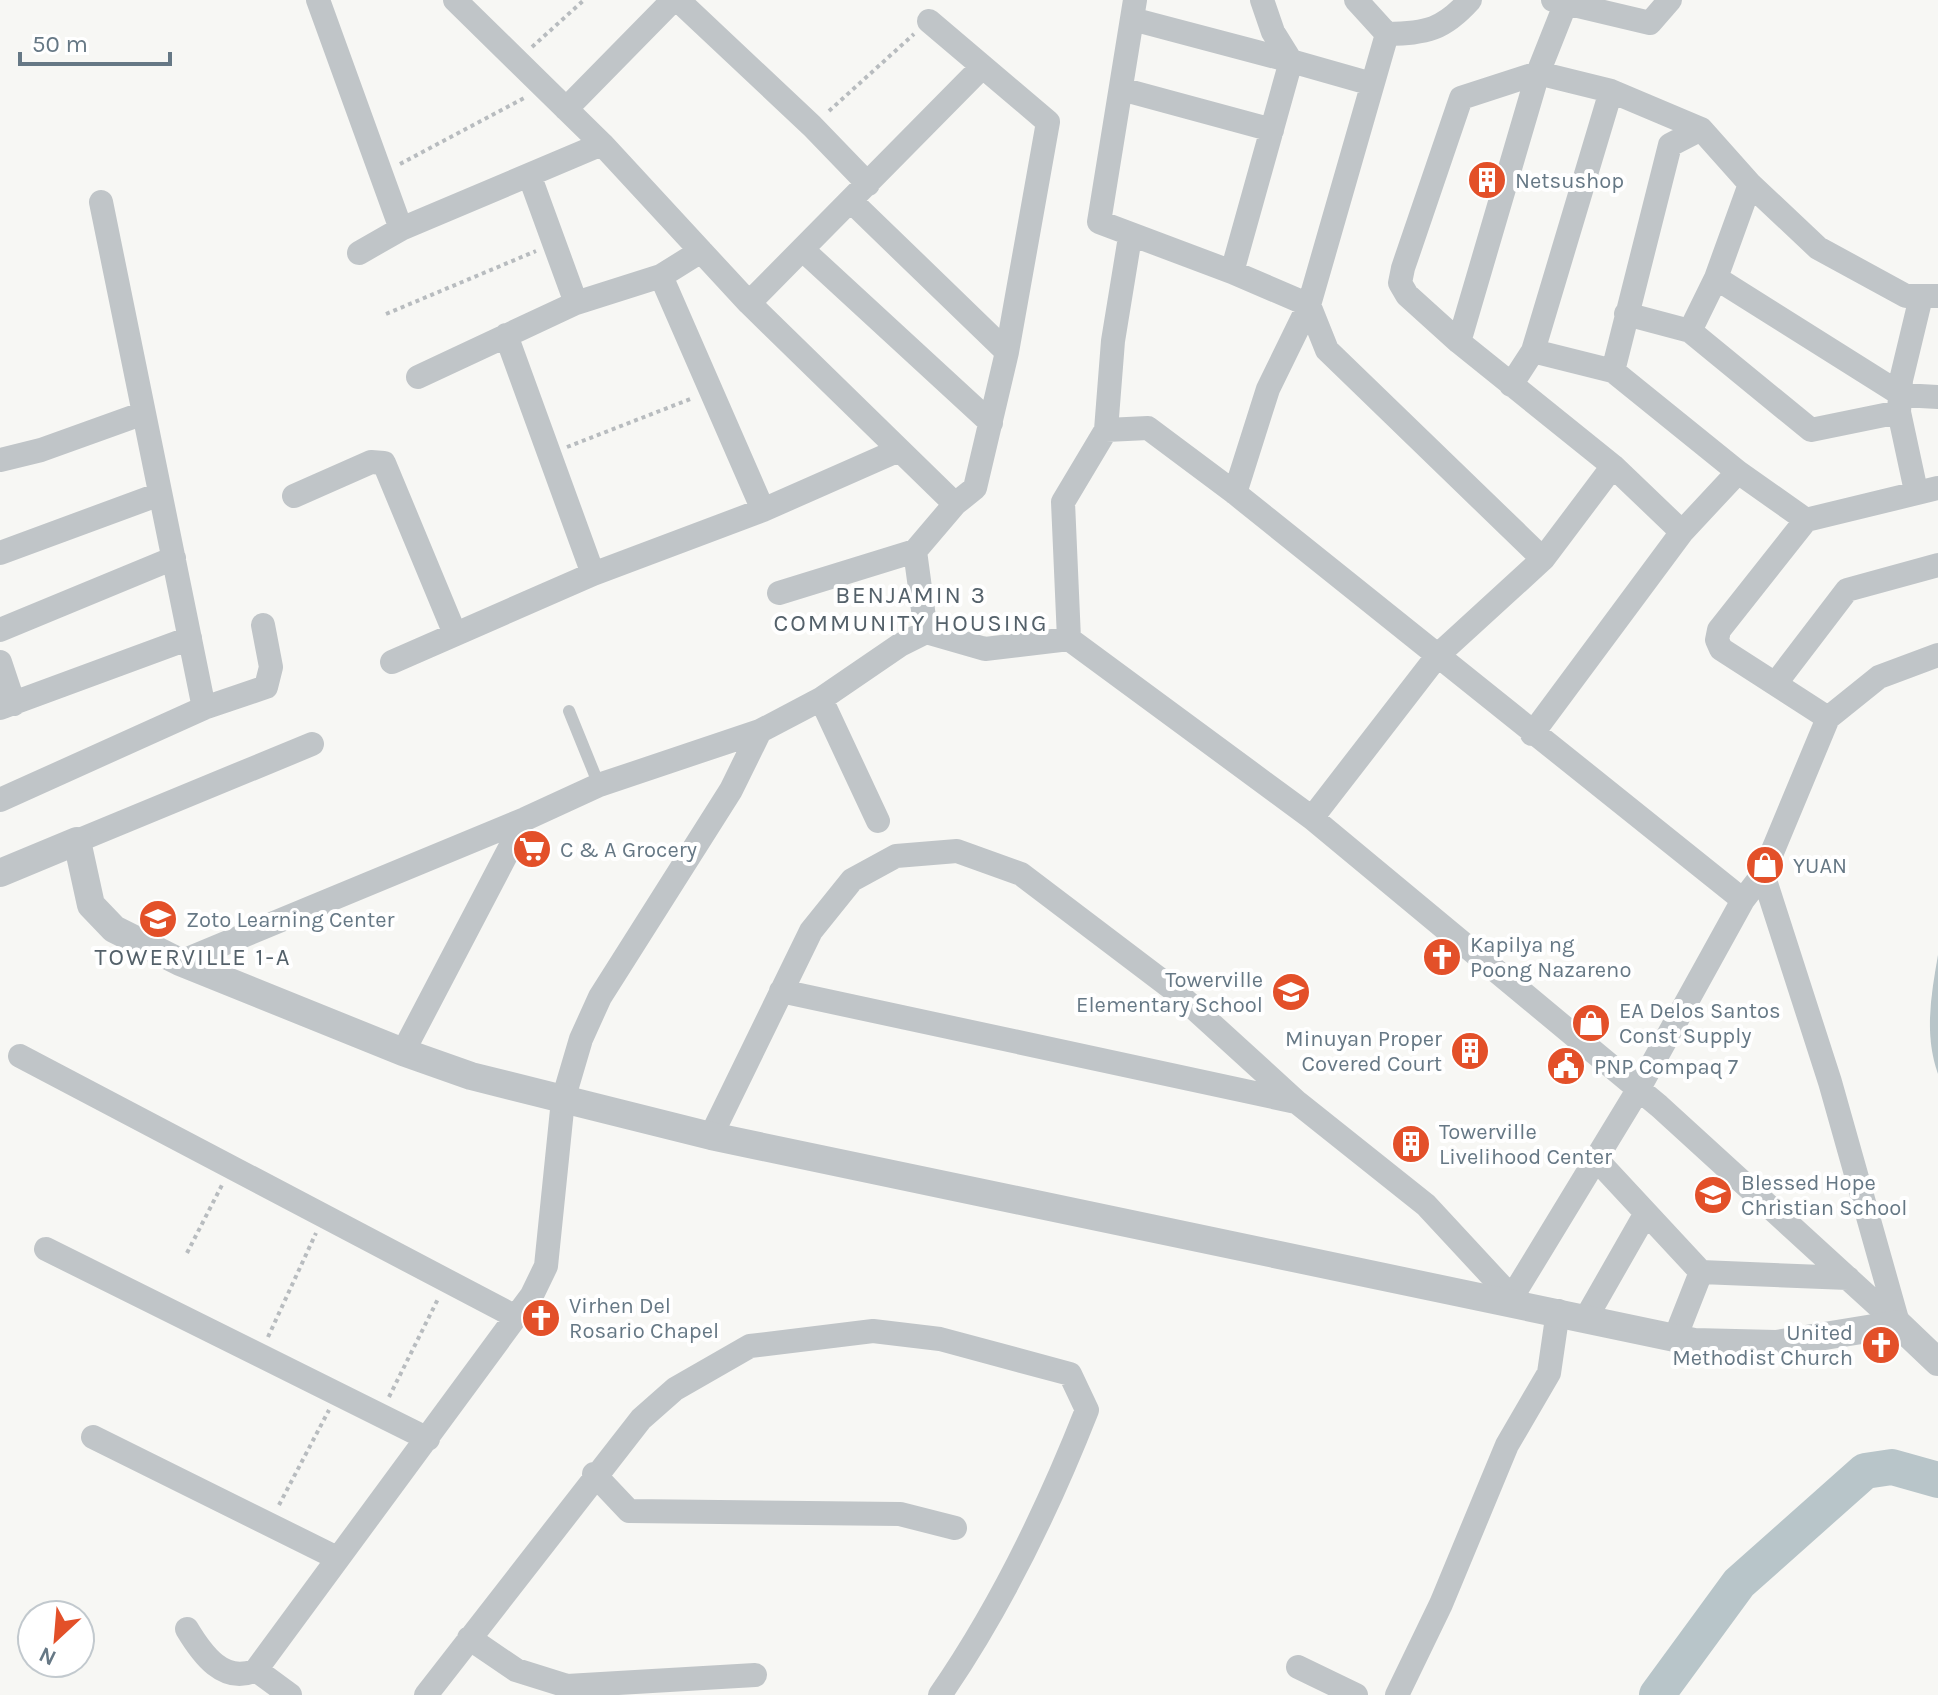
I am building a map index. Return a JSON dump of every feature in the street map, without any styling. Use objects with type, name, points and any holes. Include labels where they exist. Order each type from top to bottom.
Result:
[{"type":"street","points":[[318,0],[401,229]]},
{"type":"street","points":[[455,0],[602,144],[749,303],[955,504]]},
{"type":"street","points":[[566,109],[676,0],[812,126],[860,193],[1007,352]]},
{"type":"street","points":[[1232,272],[1291,61],[1273,32],[1262,0]]},
{"type":"street","points":[[1356,0],[1387,34],[1422,33],[1450,22],[1470,0]]},
{"type":"street","points":[[1459,342],[1561,1],[1650,23],[1670,0]]},
{"type":"street","points":[[1372,84],[1134,10],[1099,222],[1130,237],[1232,272],[1309,305],[1327,350],[1543,559]]},
{"type":"street","points":[[779,593],[915,551],[955,504],[975,488],[1007,352],[1048,122],[929,21]]},
{"type":"street","points":[[1235,493],[1268,389],[1309,305],[1387,34]]},
{"type":"street","points":[[749,303],[982,67]]},
{"type":"street","points":[[1682,532],[1613,466],[1459,342],[1407,295],[1400,283],[1461,98],[1538,73],[1611,91],[1701,129],[1750,184],[1818,248],[1906,296],[1930,297],[1901,380],[1901,404],[1927,490],[1806,520],[1719,630],[1717,640],[1721,649],[1828,718]]},
{"type":"street","points":[[1121,89],[1272,130]]},
{"type":"street","points":[[1511,385],[1533,351],[1611,91]]},
{"type":"street","points":[[1613,371],[1670,145],[1701,129]]},
{"type":"street","points":[[359,253],[401,229],[602,144]]},
{"type":"street","points":[[530,177],[576,303]]},
{"type":"street","points":[[1690,331],[1716,278],[1750,184]]},
{"type":"street","points":[[101,202],[204,708]]},
{"type":"street","points":[[1069,639],[1063,502],[1106,430],[1113,341],[1130,237]]},
{"type":"street","points":[[803,250],[991,423]]},
{"type":"street","points":[[418,377],[576,303],[661,276],[701,251]]},
{"type":"street","points":[[661,276],[763,510]]},
{"type":"street","points":[[1716,278],[1901,404]]},
{"type":"street","points":[[1626,314],[1690,331],[1811,430],[1901,404],[1938,397]]},
{"type":"street","points":[[506,335],[552,453],[593,574]]},
{"type":"street","points":[[1533,351],[1613,371],[1738,472],[1806,520]]},
{"type":"street","points":[[0,460],[41,450],[144,413]]},
{"type":"street","points":[[1106,430],[1148,428],[1235,493],[1743,900]]},
{"type":"street","points":[[392,662],[593,574],[763,510],[899,450]]},
{"type":"street","points":[[294,496],[371,462],[384,463],[455,634]]},
{"type":"street","points":[[1312,818],[1438,655],[1543,559],[1613,466]]},
{"type":"street","points":[[1532,734],[1682,532],[1738,472]]},
{"type":"street","points":[[0,553],[160,494]]},
{"type":"street","points":[[915,551],[926,632]]},
{"type":"street","points":[[0,630],[174,558]]},
{"type":"street","points":[[1776,683],[1847,590],[1938,565]]},
{"type":"street","points":[[0,800],[204,708],[266,687],[271,667],[263,625]]},
{"type":"street","points":[[180,962],[525,819],[599,785],[760,731],[821,699],[900,645],[926,632],[985,649],[1069,639],[1312,818],[1638,1090],[1938,1362]]},
{"type":"street","points":[[0,662],[7,706],[190,638]]},
{"type":"street","points":[[1514,1299],[1638,1090],[1743,900],[1763,874],[1828,718],[1879,677],[1938,655]]},
{"type":"street","points":[[821,699],[878,821]]},
{"type":"street","points":[[187,1629],[196,1644],[224,1671],[244,1675],[256,1670],[532,1295],[546,1266],[563,1100],[581,1039],[600,997],[731,790],[760,731]]},
{"type":"street","points":[[0,873],[312,744]]},
{"type":"street","points":[[403,1052],[525,819]]},
{"type":"street","points":[[77,841],[91,905],[114,929],[180,962],[403,1052],[471,1076],[711,1136],[1514,1299],[1694,1342],[1776,1344],[1898,1324]]},
{"type":"street","points":[[711,1136],[811,931],[852,880],[896,856],[957,851],[1021,874],[1174,990],[1298,1103],[1426,1205],[1514,1299]]},
{"type":"street","points":[[1763,874],[1830,1082],[1898,1324]]},
{"type":"street","points":[[781,991],[1298,1103]]},
{"type":"street","points":[[20,1056],[514,1316]]},
{"type":"street","points":[[1596,1159],[1701,1272],[1848,1278]]},
{"type":"street","points":[[1586,1318],[1646,1213]]},
{"type":"street","points":[[46,1249],[428,1439]]},
{"type":"street","points":[[1675,1338],[1701,1272]]},
{"type":"street","points":[[1397,1695],[1441,1604],[1507,1445],[1549,1373],[1558,1311]]},
{"type":"street","points":[[429,1694],[594,1474],[641,1419],[675,1389],[750,1346],[873,1331],[940,1339],[1070,1374],[1087,1410],[1061,1477],[978,1640],[940,1695]]},
{"type":"street","points":[[93,1437],[337,1558]]},
{"type":"street","points":[[594,1474],[629,1511],[900,1514],[955,1528]]},
{"type":"street","points":[[469,1638],[516,1670],[567,1686],[755,1675]]},
{"type":"street","points":[[1298,1667],[1356,1695]]},
{"type":"street","points":[[256,1670],[290,1695]]},
{"type":"lane","points":[[569,711],[599,785]]},
{"type":"path","points":[[518,60],[584,0]]},
{"type":"path","points":[[812,126],[929,21]]},
{"type":"path","points":[[380,175],[545,86]]},
{"type":"path","points":[[386,314],[552,244]]},
{"type":"path","points":[[552,453],[710,392]]},
{"type":"path","points":[[187,1253],[230,1168]]},
{"type":"path","points":[[260,1355],[324,1216]]},
{"type":"path","points":[[379,1415],[447,1281]]},
{"type":"path","points":[[269,1525],[338,1394]]},
{"type":"shaded area","points":[[1938,955],[1938,1074],[1930,1030]]},
{"type":"waterway","points":[[1657,1695],[1739,1583],[1865,1471],[1892,1467],[1938,1480]]},
{"type":"place","name":"Netsushop","points":[[1487,180]]},
{"type":"place","name":"C & A Grocery","points":[[532,849]]},
{"type":"place","name":"YUAN","points":[[1765,865]]},
{"type":"place","name":"Zoto Learning Center","points":[[158,919]]},
{"type":"place","name":"Kapilya ng Poong Nazareno","points":[[1442,957]]},
{"type":"place","name":"Towerville Elementary School","points":[[1291,992]]},
{"type":"place","name":"EA Delos Santos Const Supply","points":[[1591,1023]]},
{"type":"place","name":"Minuyan Proper Covered Court","points":[[1470,1051]]},
{"type":"place","name":"PNP Compaq 7","points":[[1566,1066]]},
{"type":"place","name":"Towerville Livelihood Center","points":[[1411,1144]]},
{"type":"place","name":"Blessed Hope Christian School","points":[[1713,1195]]},
{"type":"place","name":"Virhen Del Rosario Chapel","points":[[541,1318]]},
{"type":"place","name":"United Methodist Church","points":[[1881,1345]]},
{"type":"district","name":"BENJAMIN 3 COMMUNITY HOUSING","points":[[911,609]]},
{"type":"district","name":"TOWERVILLE 1-A","points":[[193,957]]}]
